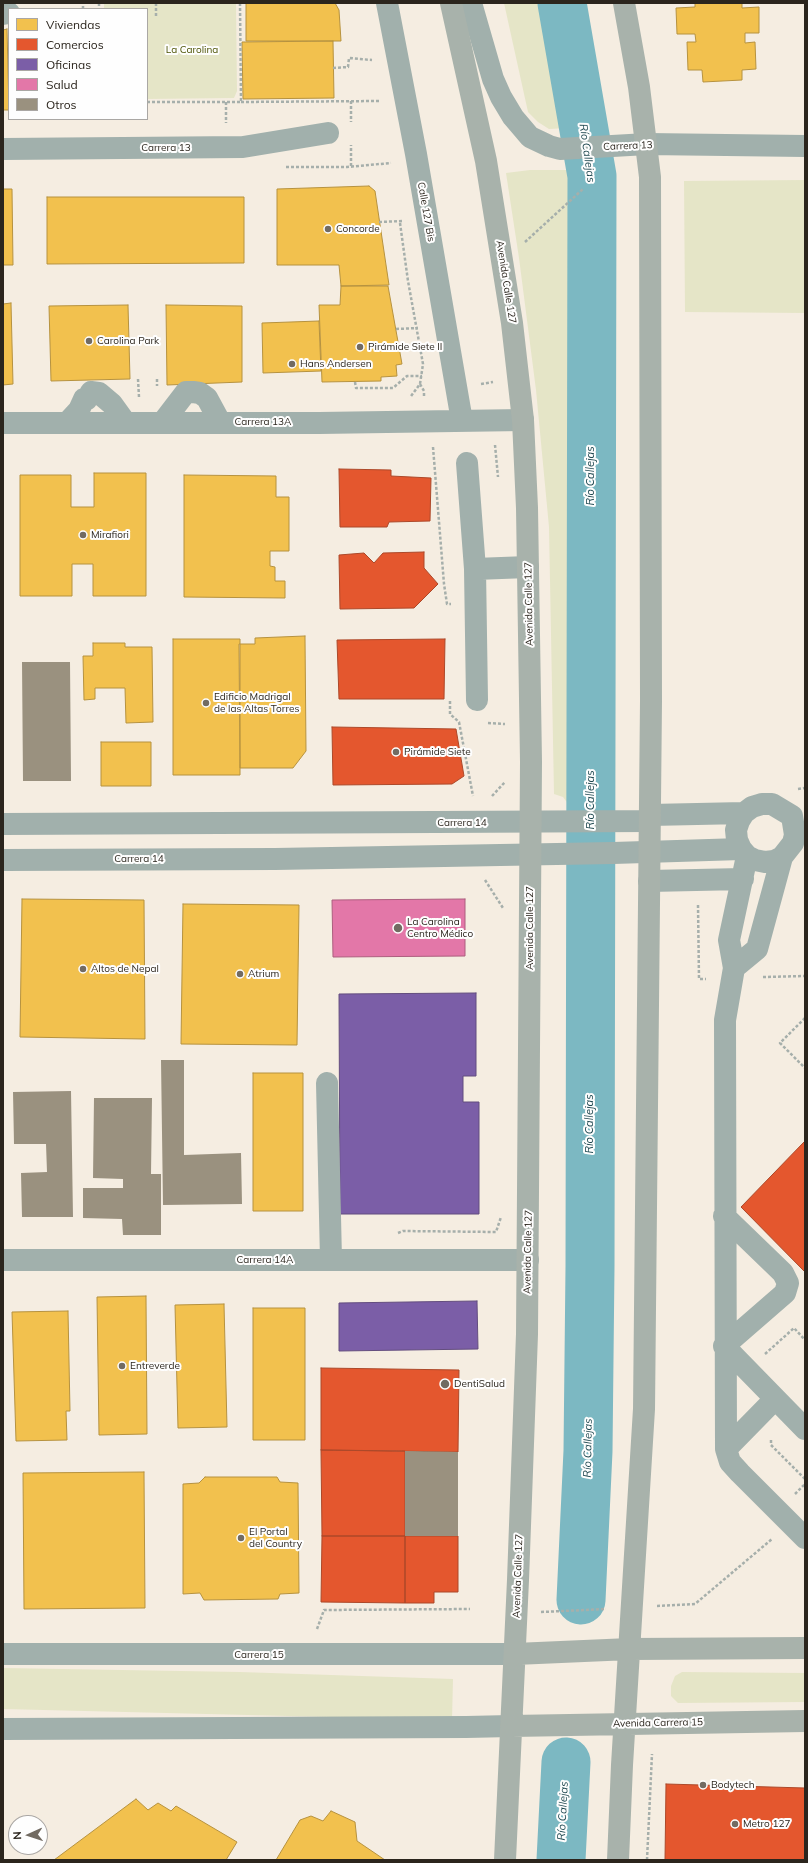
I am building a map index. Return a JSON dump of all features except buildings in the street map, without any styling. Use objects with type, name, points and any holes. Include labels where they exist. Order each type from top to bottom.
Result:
[{"type":"main road","name":"Avenida Calle 127","points":[[451,3],[486,161],[512,323],[523,420],[528,568],[531,822],[528,1260],[525,1409],[515,1654],[504,1860]]},
{"type":"main road","points":[[618,1860],[644,1401],[650,851],[650,177],[639,145],[639,87],[624,3]]},
{"type":"main road","points":[[515,1654],[630,1648],[805,1648]]},
{"type":"main road","name":"Avenida Carrera 15","points":[[511,1726],[805,1721]]},
{"type":"street","name":"Calle 127 Bis","points":[[388,3],[462,421]]},
{"type":"street","name":"Carrera 13","points":[[471,3],[501,97],[513,117],[530,137],[539,142],[554,148],[639,145],[805,146]]},
{"type":"street","name":"Carrera 13","points":[[3,149],[243,147],[328,133]]},
{"type":"street","points":[[67,422],[79,410],[84,399],[87,399],[91,392],[99,394],[112,404],[125,422]]},
{"type":"street","points":[[163,422],[186,392],[193,392],[200,393],[207,398],[220,422]]},
{"type":"street","name":"Carrera 13A","points":[[3,423],[523,420]]},
{"type":"street","points":[[467,463],[475,569],[477,700]]},
{"type":"street","points":[[475,569],[528,568]]},
{"type":"street","points":[[734,968],[757,949],[782,857],[793,843],[799,825],[792,816],[772,804],[762,804],[752,807],[744,813],[736,830],[737,840],[744,852],[755,860],[765,862],[774,861],[782,857]]},
{"type":"street","name":"Carrera 14","points":[[3,824],[614,822],[650,818],[744,813]]},
{"type":"street","points":[[274,824],[275,859]]},
{"type":"street","name":"Carrera 14","points":[[3,860],[275,859],[613,853],[650,851],[744,852]]},
{"type":"street","points":[[744,852],[743,879],[729,940],[734,968],[724,1026],[724,1346],[726,1449],[730,1462],[805,1538]]},
{"type":"street","points":[[649,881],[743,879]]},
{"type":"street","points":[[327,1083],[331,1260]]},
{"type":"street","points":[[724,1216],[783,1274],[788,1283],[785,1293],[724,1346]]},
{"type":"street","name":"Carrera 14A","points":[[3,1260],[528,1260]]},
{"type":"street","points":[[724,1346],[805,1429]]},
{"type":"street","points":[[726,1449],[775,1399]]},
{"type":"street","name":"Carrera 15","points":[[3,1654],[515,1654]]},
{"type":"street","points":[[3,1729],[466,1728],[511,1726]]},
{"type":"path","points":[[156,3],[156,17]]},
{"type":"path","points":[[240,3],[240,102]]},
{"type":"path","points":[[334,68],[348,67],[349,58],[398,61]]},
{"type":"path","points":[[148,102],[384,101]]},
{"type":"path","points":[[391,163],[392,171]]},
{"type":"path","points":[[501,251],[518,249],[583,189]]},
{"type":"path","points":[[400,217],[408,281],[423,364],[420,384],[410,397]]},
{"type":"path","points":[[355,382],[356,388],[393,388],[407,376],[422,376]]},
{"type":"path","points":[[495,446],[499,483]]},
{"type":"path","points":[[506,717],[506,730]]},
{"type":"path","points":[[486,798],[492,796],[505,782],[505,775]]},
{"type":"path","points":[[481,877],[486,881],[505,910]]},
{"type":"path","points":[[805,1018],[780,1043],[805,1068]]},
{"type":"path","points":[[393,1236],[403,1231],[496,1232],[502,1216]]},
{"type":"path","points":[[516,1614],[695,1604],[774,1537]]},
{"type":"path","points":[[316,1632],[324,1610],[470,1609]]},
{"type":"path","points":[[647,1860],[652,1754]]},
{"type":"green space","name":"La Carolina","points":[[104,3],[236,3],[237,91],[234,98],[148,99],[148,8],[104,8]]},
{"type":"green space","points":[[504,3],[549,3],[556,38],[568,128],[549,129],[538,122],[528,112]]},
{"type":"green space","points":[[530,170],[569,170],[571,361],[569,805],[563,797],[554,794],[549,527],[536,390],[519,258],[506,173]]},
{"type":"green space","points":[[805,180],[805,313],[685,312],[684,181]]},
{"type":"green space","points":[[3,1668],[240,1672],[453,1679],[452,1720],[3,1709]]},
{"type":"green space","points":[[682,1672],[805,1673],[805,1702],[678,1703],[671,1696],[671,1686],[675,1676]]},
{"type":"waterway","name":"Río Callejas","points":[[562,3],[592,176],[590,1267],[588,1451],[581,1600]]},
{"type":"waterway","name":"Río Callejas","points":[[561,1860],[566,1762]]},
{"type":"place","name":"Concorde","points":[[328,229]]},
{"type":"place","name":"Carolina Park","points":[[89,341]]},
{"type":"place","name":"Pirámide Siete II","points":[[360,347]]},
{"type":"place","name":"Hans Andersen","points":[[292,364]]},
{"type":"place","name":"Mirafiori","points":[[83,535]]},
{"type":"place","name":"Edificio Madrigal de las Altas Torres","points":[[206,703]]},
{"type":"place","name":"Pirámide Siete","points":[[396,752]]},
{"type":"place","name":"La Carolina Centro Médico","points":[[398,928]]},
{"type":"place","name":"Altos de Nepal","points":[[83,969]]},
{"type":"place","name":"Atrium","points":[[240,974]]},
{"type":"place","name":"Entreverde","points":[[122,1366]]},
{"type":"place","name":"DentiSalud","points":[[445,1384]]},
{"type":"place","name":"El Portal del Country","points":[[241,1538]]},
{"type":"place","name":"Bodytech","points":[[703,1785]]},
{"type":"place","name":"Metro 127","points":[[735,1824]]}]
